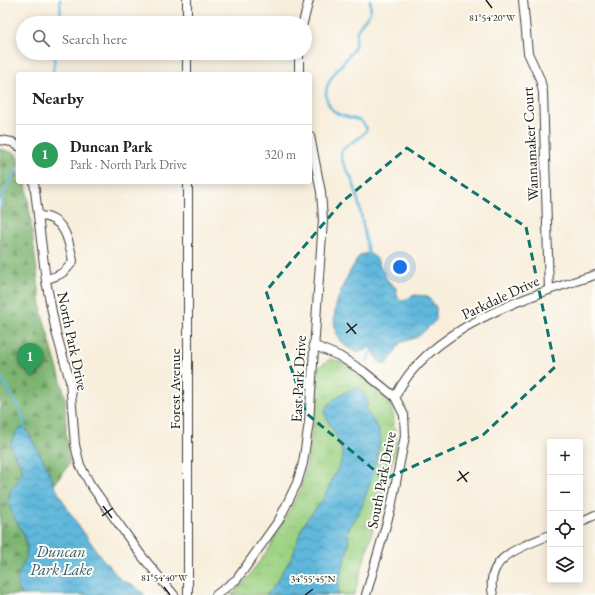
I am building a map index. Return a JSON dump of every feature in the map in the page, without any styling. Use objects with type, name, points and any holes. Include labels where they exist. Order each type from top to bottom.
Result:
[{"type":"street","points":[[187,0],[187,16]]},
{"type":"street","points":[[305,16],[309,0]]},
{"type":"street","name":"Wannamaker Court","points":[[523,0],[528,53],[540,79],[543,92],[549,290]]},
{"type":"street","points":[[187,60],[188,72]]},
{"type":"street","points":[[298,60],[299,72]]},
{"type":"street","points":[[0,140],[12,142],[16,145]]},
{"type":"street","name":"East Park Drive","points":[[216,595],[229,587],[244,570],[279,520],[297,483],[307,443],[323,216],[321,192],[312,146]]},
{"type":"street","name":"North Park Drive","points":[[34,184],[46,279],[56,332],[70,381],[75,445],[80,465],[90,484],[141,555],[174,595]]},
{"type":"street","name":"Forest Avenue","points":[[188,184],[188,595]]},
{"type":"street","points":[[38,216],[48,216],[59,224],[68,236],[73,261],[66,271],[60,276],[46,279]]},
{"type":"street","name":"Parkdale Drive","points":[[394,397],[405,379],[417,366],[446,342],[489,314],[515,302],[595,275]]},
{"type":"street","name":"South Park Drive","points":[[313,345],[339,356],[364,371],[394,397],[404,415],[405,436],[387,522],[366,595]]},
{"type":"street","points":[[583,521],[595,515]]},
{"type":"street","points":[[493,595],[492,576],[500,561],[514,551],[547,536]]},
{"type":"highlighted area","points":[[407,148],[526,227],[555,367],[483,435],[385,479],[306,413],[266,291],[342,202]]},
{"type":"green space","points":[[0,149],[15,153],[16,184],[26,184],[42,313],[65,395],[66,436],[70,463],[54,485],[45,463],[25,427],[13,453],[21,466],[21,475],[9,495],[10,506],[22,531],[27,549],[27,555],[20,571],[18,582],[22,595],[0,595]]},
{"type":"green space","points":[[330,359],[345,363],[378,388],[392,408],[397,445],[354,595],[231,595],[247,579],[267,551],[300,491],[307,462],[315,414],[315,386],[319,367]]},
{"type":"water","points":[[369,253],[376,258],[388,281],[396,288],[398,298],[402,301],[415,295],[427,296],[436,307],[436,320],[418,337],[400,343],[392,357],[385,365],[378,361],[372,347],[358,353],[346,346],[338,338],[335,325],[336,304],[344,283],[360,255]]},
{"type":"water","points":[[359,388],[366,398],[366,410],[378,428],[381,439],[372,478],[358,515],[350,526],[348,533],[349,545],[338,585],[339,595],[266,595],[276,583],[293,555],[301,530],[307,519],[322,501],[343,457],[341,446],[324,413],[326,408],[338,396]]},
{"type":"water","name":"Duncan Park Lake","points":[[25,427],[70,513],[101,557],[121,580],[133,585],[145,595],[22,595],[18,588],[17,582],[27,549],[24,536],[12,511],[9,498],[11,490],[21,476],[22,472],[21,465],[10,446],[17,430]]},
{"type":"waterway","points":[[60,0],[61,16]]},
{"type":"waterway","points":[[369,255],[356,191],[341,157],[341,153],[345,147],[362,136],[367,128],[361,121],[335,112],[329,105],[326,97],[326,90],[333,76],[354,48],[358,29],[369,14],[371,6],[370,0]]},
{"type":"waterway","points":[[53,72],[54,60]]},
{"type":"waterway","points":[[0,206],[6,186],[16,171]]},
{"type":"waterway","points":[[366,363],[374,345]]},
{"type":"waterway","points":[[0,376],[21,411],[25,427]]},
{"type":"place","name":"Duncan Park","points":[[30,376]]}]
